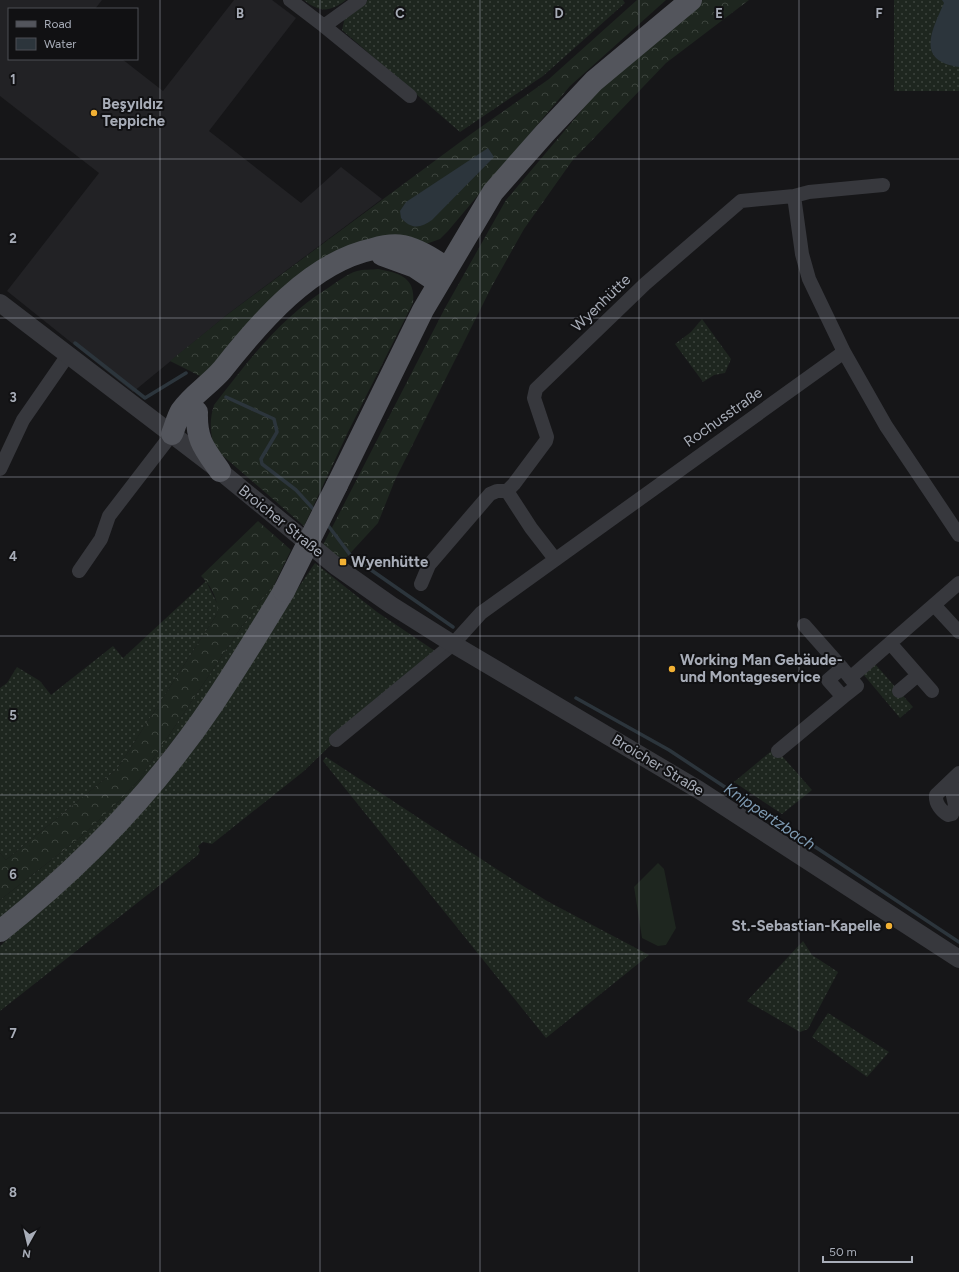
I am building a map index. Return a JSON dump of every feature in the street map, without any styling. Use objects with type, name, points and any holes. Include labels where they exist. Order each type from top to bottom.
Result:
[{"type":"main road","points":[[0,931],[92,850],[152,784],[213,705],[284,591],[423,310],[493,192],[545,133],[594,81],[691,0]]},
{"type":"main road","points":[[417,251],[453,239],[470,229]]},
{"type":"main road","points":[[172,434],[181,412],[195,395],[219,372],[242,344],[299,288],[342,258],[361,251],[386,246],[403,246],[417,251],[443,276]]},
{"type":"main road","points":[[361,251],[389,256],[415,267],[443,276]]},
{"type":"main road","points":[[172,434],[188,423],[197,412],[219,372]]},
{"type":"main road","points":[[197,412],[197,429],[202,445],[220,471]]},
{"type":"street","points":[[290,0],[410,96]]},
{"type":"street","points":[[324,26],[360,0]]},
{"type":"street","name":"Wyenhütte","points":[[507,491],[514,484],[546,441],[547,437],[534,398],[536,389],[645,284],[730,209],[741,201],[794,196],[809,192],[883,185]]},
{"type":"street","points":[[794,196],[802,254],[809,279],[844,352],[886,426],[959,535]]},
{"type":"street","name":"Broicher Straße","points":[[0,303],[220,471],[338,567],[392,605],[452,644],[699,790],[959,959]]},
{"type":"street","name":"Rochusstraße","points":[[452,644],[481,613],[844,352]]},
{"type":"street","points":[[0,469],[23,420],[68,355]]},
{"type":"street","points":[[79,571],[101,539],[108,516],[172,434]]},
{"type":"street","points":[[421,584],[429,565],[490,494],[497,491],[507,491],[531,528],[555,559]]},
{"type":"street","points":[[843,697],[828,680],[846,673],[890,643],[959,583]]},
{"type":"street","points":[[934,605],[959,632]]},
{"type":"street","points":[[778,751],[857,686],[804,625]]},
{"type":"street","points":[[890,643],[932,691]]},
{"type":"street","points":[[336,740],[452,644]]},
{"type":"street","points":[[899,691],[918,675]]},
{"type":"shaded area","points":[[0,0],[102,0],[96,8],[8,8],[8,60],[123,60],[163,91],[234,0],[272,0],[296,18],[209,131],[301,203],[341,167],[382,199],[228,314],[133,392],[7,291],[99,173],[0,96]]},
{"type":"green space","points":[[304,0],[346,0],[330,9],[320,9]]},
{"type":"green space","points":[[368,0],[623,0],[625,3],[543,76],[460,132],[342,30],[345,17]]},
{"type":"green space","points":[[637,0],[666,0],[570,86],[440,239],[426,244],[370,241],[202,377],[170,361],[228,314],[471,134],[549,79]]},
{"type":"green space","points":[[703,0],[749,0],[666,63],[572,161],[524,229],[492,286],[395,480],[378,523],[343,561],[323,545],[445,308],[506,200],[604,84],[663,31]]},
{"type":"green space","points":[[894,0],[959,0],[959,91],[894,91]]},
{"type":"green space","points":[[378,269],[393,272],[409,282],[412,287],[413,303],[348,432],[304,526],[215,449],[211,427],[211,416],[214,405],[239,372],[266,341],[295,313],[311,300],[353,272],[359,270]]},
{"type":"green space","points":[[702,319],[731,359],[725,373],[714,375],[703,382],[675,344],[691,332]]},
{"type":"green space","points":[[258,521],[291,550],[276,581],[240,629],[139,780],[82,836],[0,900],[0,853],[6,860],[117,769],[217,614],[218,609],[214,594],[201,576]]},
{"type":"green space","points":[[315,563],[377,612],[435,651],[336,740],[304,771],[212,844],[203,842],[198,846],[200,850],[198,855],[0,1011],[0,946],[60,892],[292,597]]},
{"type":"green space","points":[[206,581],[219,607],[217,614],[117,769],[6,860],[0,853],[0,688],[7,683],[17,667],[40,681],[51,695],[113,646],[123,658]]},
{"type":"green space","points":[[276,581],[273,592],[215,687],[115,815],[0,920],[0,900],[82,836],[139,780],[240,629]]},
{"type":"green space","points":[[875,664],[913,707],[900,718],[863,674]]},
{"type":"green space","points":[[775,748],[812,790],[782,814],[734,782]]},
{"type":"green space","points":[[326,757],[547,901],[649,955],[546,1038],[323,761]]},
{"type":"green space","points":[[658,863],[664,869],[676,928],[666,945],[658,946],[642,938],[634,887]]},
{"type":"green space","points":[[803,941],[812,955],[838,972],[808,1029],[800,1032],[747,1001]]},
{"type":"green space","points":[[828,1013],[889,1052],[867,1077],[812,1037]]},
{"type":"water","points":[[942,0],[959,0],[959,67],[945,64],[936,58],[932,51],[930,43],[935,24],[944,3]]},
{"type":"water","points":[[488,148],[494,157],[432,220],[424,225],[412,226],[401,218],[400,211],[406,202]]},
{"type":"waterway","name":"Knippertzbach","points":[[75,343],[145,398],[186,373]]},
{"type":"waterway","name":"Knippertzbach","points":[[226,397],[274,419],[277,432],[261,459],[262,464],[296,490],[316,512]]},
{"type":"waterway","name":"Knippertzbach","points":[[327,524],[351,556],[453,627]]},
{"type":"waterway","name":"Knippertzbach","points":[[576,698],[669,750],[959,942]]},
{"type":"place","name":"Beşyıldız Teppiche","points":[[94,113]]},
{"type":"place","name":"Wyenhütte","points":[[343,562]]},
{"type":"place","name":"Working Man Gebäude- und Montageservice","points":[[672,669]]},
{"type":"place","name":"St.-Sebastian-Kapelle","points":[[889,926]]}]
